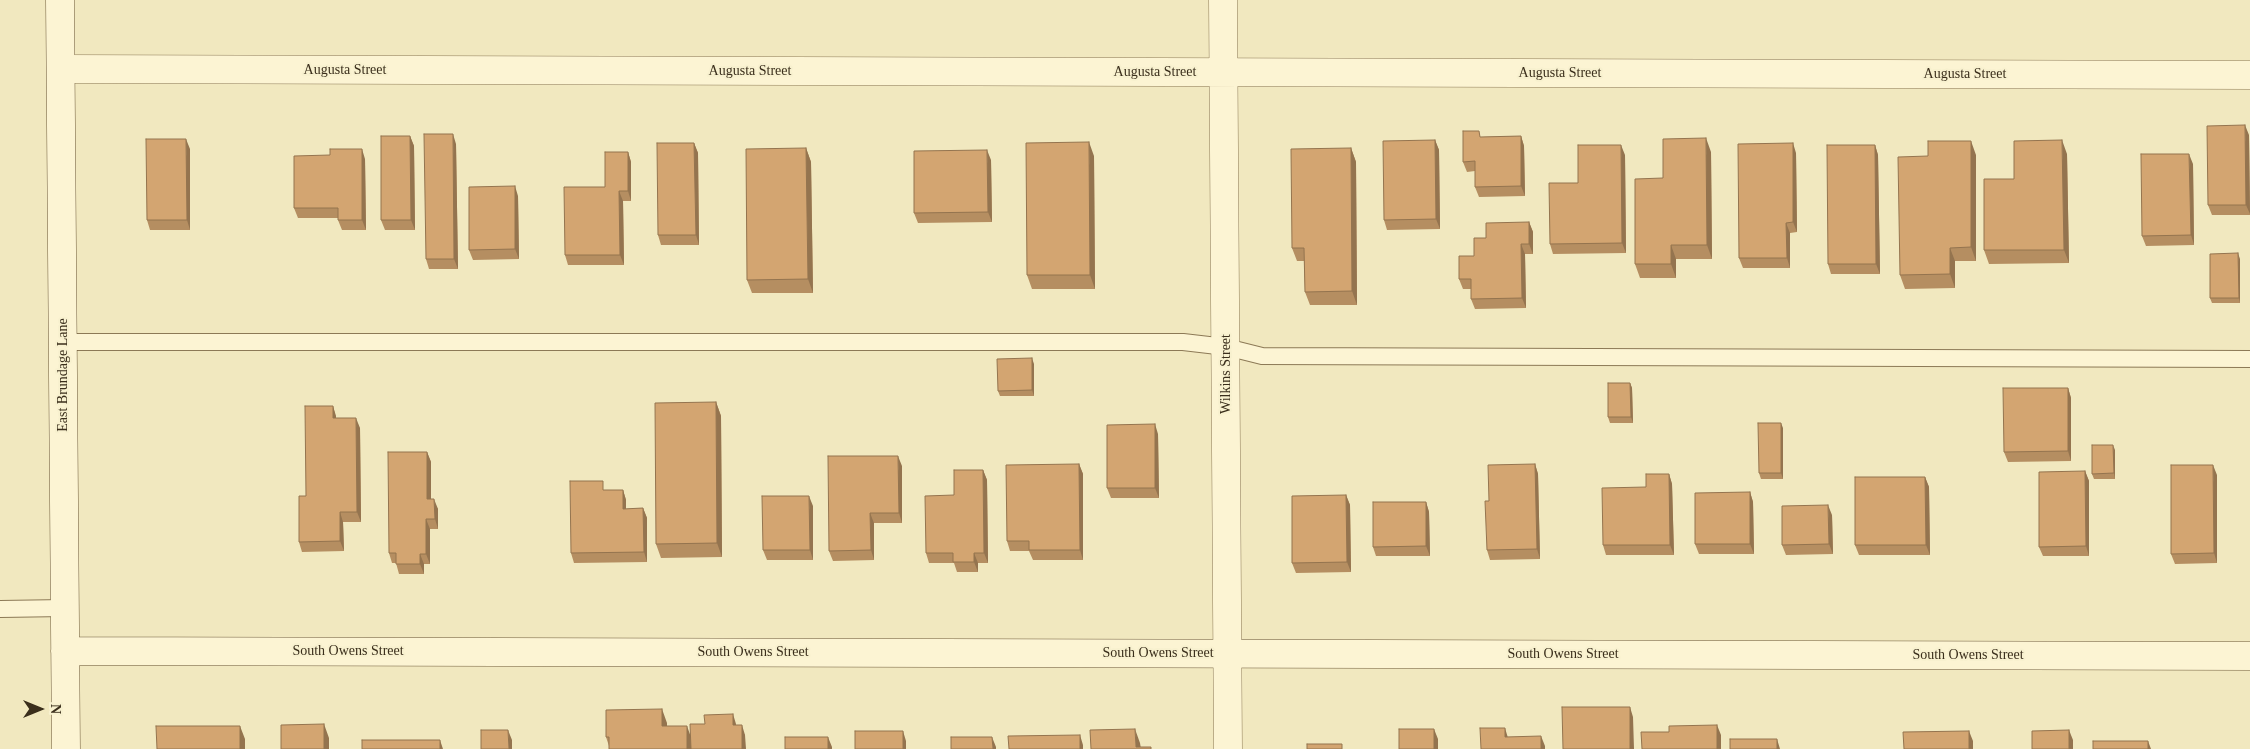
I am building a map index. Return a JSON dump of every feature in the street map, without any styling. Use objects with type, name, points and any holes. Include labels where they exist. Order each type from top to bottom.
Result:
[{"type":"street","name":"East Brundage Lane","points":[[60,0],[66,749]]},
{"type":"street","name":"Wilkins Street","points":[[1223,0],[1228,749]]},
{"type":"street","name":"Augusta Street","points":[[61,69],[2250,74]]},
{"type":"street","name":"South Owens Street","points":[[65,650],[2250,656]]},
{"type":"lane","points":[[63,342],[1183,342],[1226,348],[1262,356],[2250,359]]},
{"type":"lane","points":[[0,609],[64,608]]},
{"type":"building","points":[[2245,125],[2246,205],[2208,205],[2207,126]]},
{"type":"building","points":[[1463,131],[1479,131],[1480,137],[1521,136],[1521,186],[1475,187],[1475,161],[1463,162]]},
{"type":"building","points":[[424,134],[453,134],[454,259],[426,259]]},
{"type":"building","points":[[381,136],[410,136],[411,220],[381,220]]},
{"type":"building","points":[[1706,138],[1707,245],[1671,245],[1671,264],[1635,264],[1635,179],[1663,178],[1663,139]]},
{"type":"building","points":[[146,139],[186,139],[187,220],[147,220]]},
{"type":"building","points":[[1435,140],[1436,219],[1384,220],[1383,141]]},
{"type":"building","points":[[2062,140],[2064,250],[1984,250],[1984,179],[2014,179],[2014,141]]},
{"type":"building","points":[[1928,141],[1971,141],[1971,247],[1950,248],[1950,274],[1900,275],[1898,157],[1928,156]]},
{"type":"building","points":[[1089,142],[1090,275],[1027,275],[1026,143]]},
{"type":"building","points":[[657,143],[694,143],[696,235],[658,235]]},
{"type":"building","points":[[1793,143],[1793,222],[1786,223],[1787,258],[1739,258],[1738,144]]},
{"type":"building","points":[[1578,145],[1621,145],[1622,243],[1550,244],[1549,183],[1578,183]]},
{"type":"building","points":[[1827,145],[1875,145],[1876,264],[1828,264]]},
{"type":"building","points":[[806,148],[808,279],[747,280],[746,149]]},
{"type":"building","points":[[1351,148],[1352,291],[1305,292],[1304,248],[1292,248],[1291,149]]},
{"type":"building","points":[[330,149],[362,149],[362,220],[338,220],[338,208],[294,208],[294,156],[330,155]]},
{"type":"building","points":[[987,150],[988,212],[914,213],[914,151]]},
{"type":"building","points":[[605,152],[628,152],[628,191],[619,191],[620,255],[565,255],[564,187],[605,187]]},
{"type":"building","points":[[2141,154],[2189,154],[2191,235],[2142,236]]},
{"type":"building","points":[[515,186],[515,249],[469,250],[469,187]]},
{"type":"building","points":[[1529,222],[1529,244],[1521,244],[1522,298],[1471,299],[1471,279],[1459,279],[1459,256],[1474,256],[1474,238],[1486,238],[1486,223]]},
{"type":"building","points":[[2238,253],[2239,298],[2210,298],[2210,254]]},
{"type":"building","points":[[1032,358],[1032,390],[998,391],[997,359]]},
{"type":"building","points":[[1608,383],[1630,383],[1631,417],[1608,417]]},
{"type":"building","points":[[2003,388],[2068,388],[2068,451],[2004,452]]},
{"type":"building","points":[[716,402],[717,543],[656,544],[655,403]]},
{"type":"building","points":[[305,406],[333,406],[333,418],[356,418],[357,512],[340,512],[340,541],[299,542],[299,496],[306,496]]},
{"type":"building","points":[[1758,423],[1781,423],[1781,473],[1759,473]]},
{"type":"building","points":[[1155,424],[1155,488],[1107,488],[1107,425]]},
{"type":"building","points":[[2092,445],[2113,445],[2114,473],[2092,474]]},
{"type":"building","points":[[388,452],[427,452],[427,499],[434,499],[435,519],[426,519],[426,554],[420,554],[420,564],[396,564],[396,553],[389,553]]},
{"type":"building","points":[[828,456],[898,456],[899,513],[870,513],[871,550],[829,551]]},
{"type":"building","points":[[1079,464],[1080,550],[1029,550],[1029,541],[1007,541],[1006,465]]},
{"type":"building","points":[[1535,464],[1537,549],[1487,550],[1485,501],[1489,501],[1488,465]]},
{"type":"building","points":[[2171,465],[2213,465],[2214,553],[2171,554]]},
{"type":"building","points":[[954,470],[983,470],[984,553],[974,553],[974,562],[953,562],[953,553],[926,553],[925,496],[954,495]]},
{"type":"building","points":[[2085,471],[2086,546],[2039,547],[2039,472]]},
{"type":"building","points":[[1646,474],[1669,474],[1670,545],[1603,545],[1602,488],[1646,487]]},
{"type":"building","points":[[1855,477],[1925,477],[1926,545],[1855,545]]},
{"type":"building","points":[[570,481],[603,481],[603,490],[623,490],[623,509],[643,508],[644,552],[571,553]]},
{"type":"building","points":[[1750,492],[1750,544],[1695,544],[1695,493]]},
{"type":"building","points":[[1346,495],[1347,562],[1292,563],[1292,496]]},
{"type":"building","points":[[762,496],[809,496],[810,550],[763,550]]},
{"type":"building","points":[[1373,502],[1426,502],[1426,546],[1373,547]]},
{"type":"building","points":[[1828,505],[1829,544],[1782,545],[1782,506]]},
{"type":"building","points":[[1562,707],[1630,707],[1630,749],[1563,749]]},
{"type":"building","points":[[662,709],[662,726],[687,726],[687,749],[609,749],[609,737],[606,737],[606,710]]},
{"type":"building","points":[[733,714],[733,725],[742,725],[742,749],[691,749],[690,724],[705,724],[704,715]]},
{"type":"building","points":[[324,724],[324,749],[281,749],[281,725]]},
{"type":"building","points":[[1717,725],[1717,749],[1642,749],[1641,732],[1669,732],[1669,726]]},
{"type":"building","points":[[156,726],[240,726],[240,749],[157,749]]},
{"type":"building","points":[[1480,728],[1505,728],[1505,737],[1541,736],[1541,749],[1481,749]]},
{"type":"building","points":[[1135,729],[1136,747],[1151,747],[1151,749],[1091,749],[1090,730]]},
{"type":"building","points":[[1399,729],[1434,729],[1434,749],[1399,749]]},
{"type":"building","points":[[481,730],[508,730],[509,749],[481,749]]},
{"type":"building","points":[[2069,730],[2069,749],[2032,749],[2032,731]]},
{"type":"building","points":[[855,731],[903,731],[903,749],[855,749]]},
{"type":"building","points":[[1969,731],[1969,749],[1904,749],[1903,732]]},
{"type":"building","points":[[1080,735],[1080,749],[1009,749],[1008,736]]},
{"type":"building","points":[[785,737],[828,737],[828,749],[785,749]]},
{"type":"building","points":[[951,737],[992,737],[993,749],[951,749]]},
{"type":"building","points":[[1730,739],[1777,739],[1777,749],[1730,749]]},
{"type":"building","points":[[362,740],[440,740],[440,749],[362,749]]},
{"type":"building","points":[[2093,741],[2148,741],[2148,749],[2093,749]]},
{"type":"building","points":[[1307,744],[1342,744],[1342,749],[1307,749]]}]
